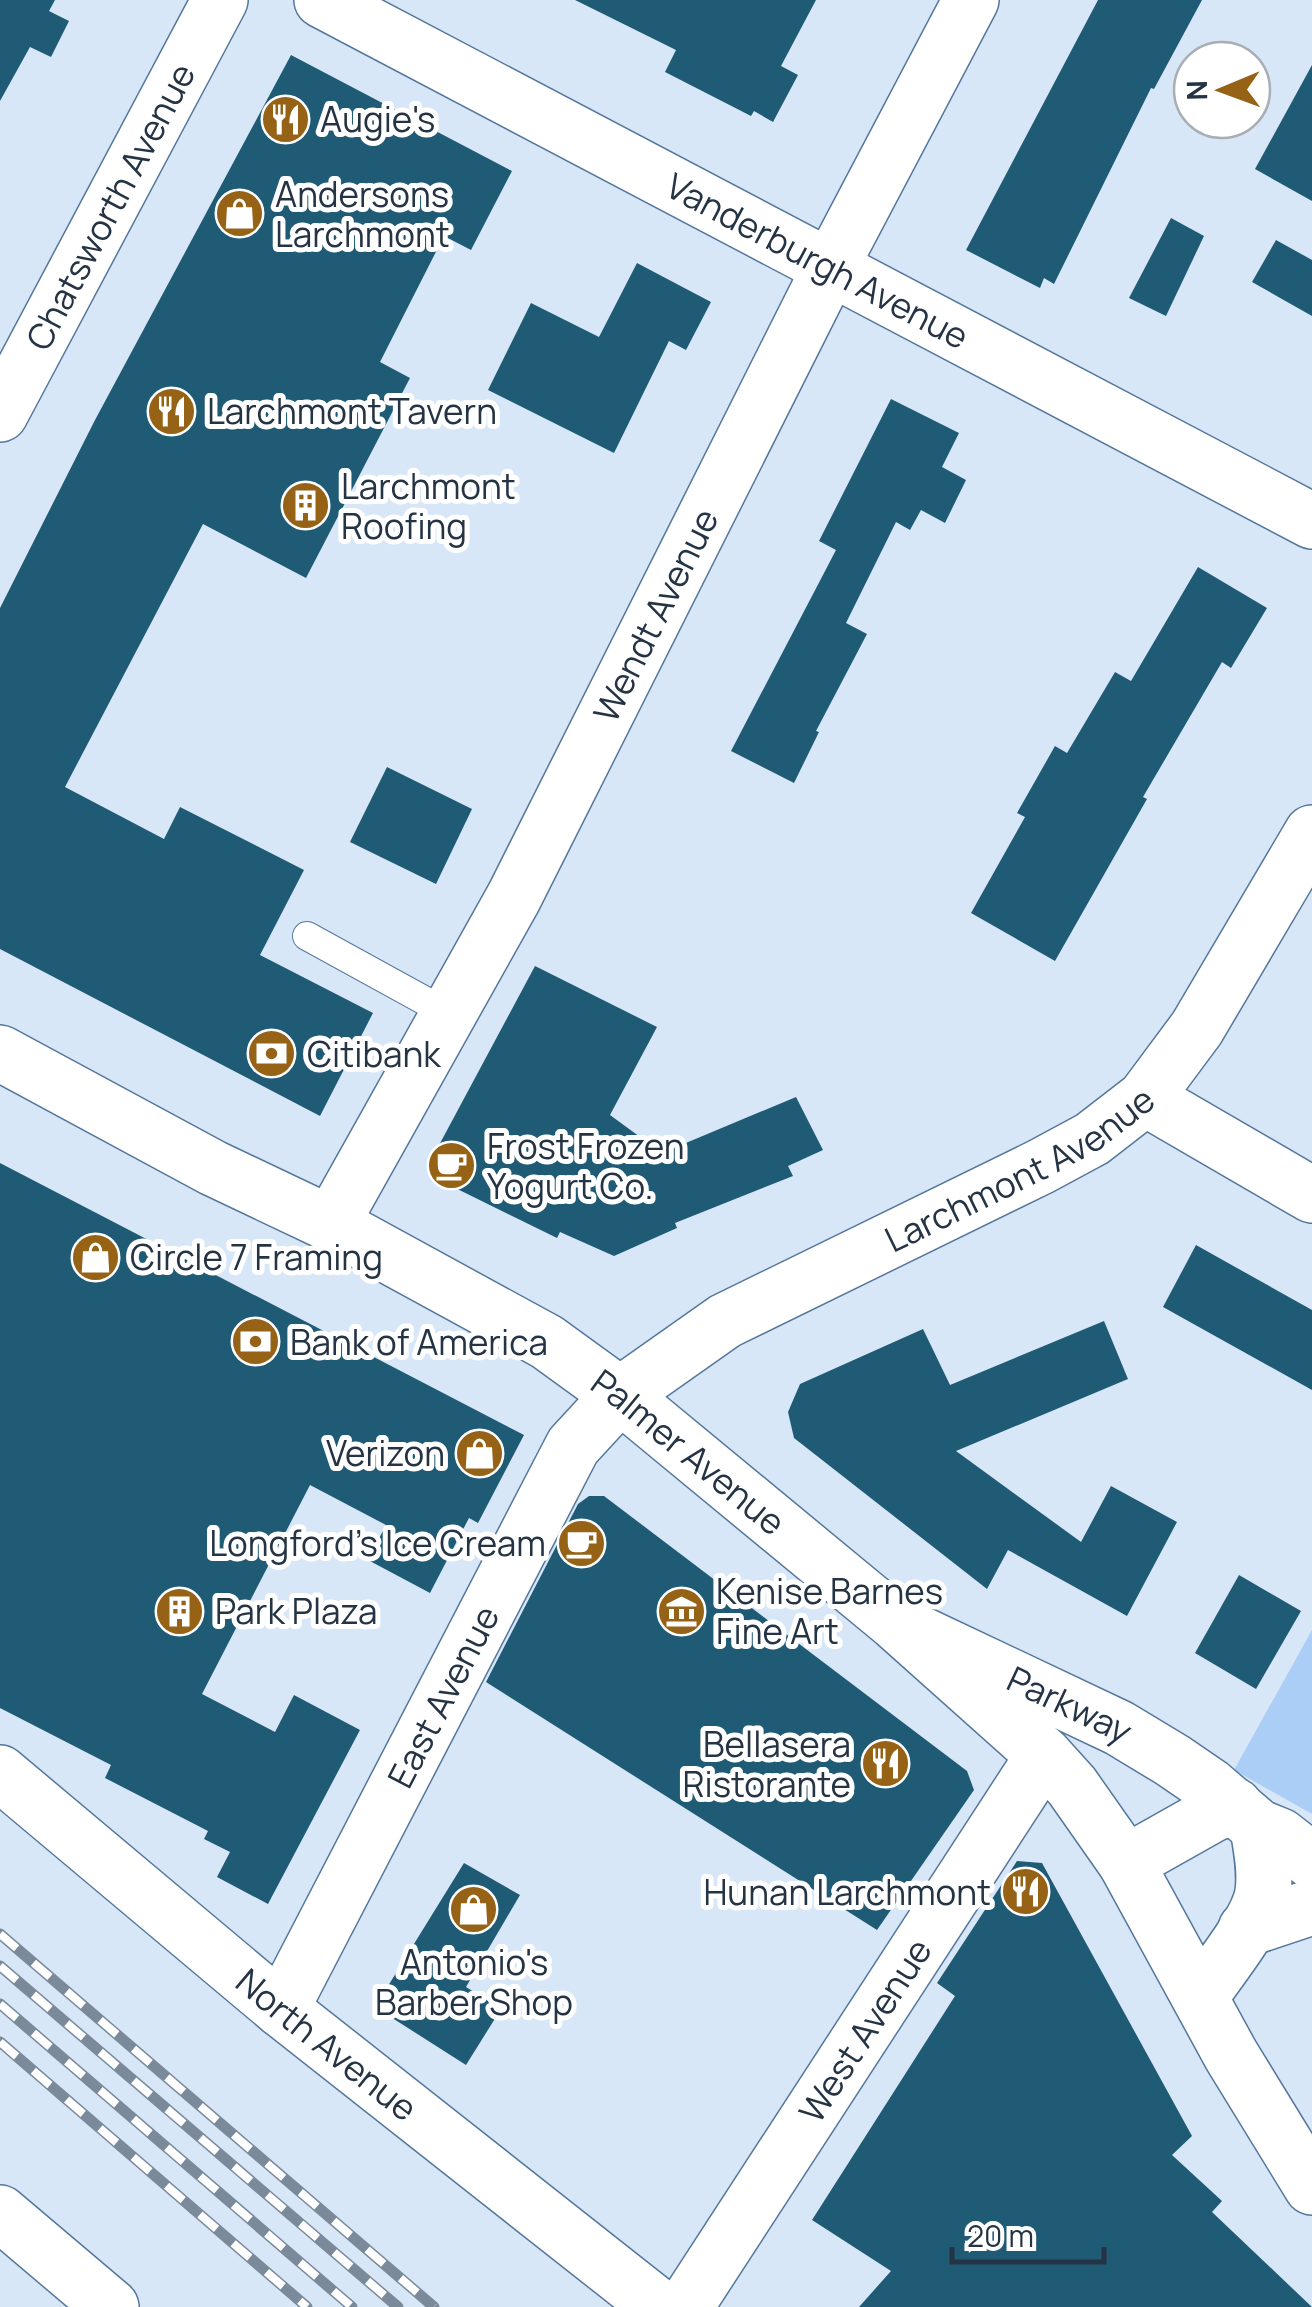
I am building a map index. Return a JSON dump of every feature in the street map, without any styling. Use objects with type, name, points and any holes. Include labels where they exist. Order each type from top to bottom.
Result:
[{"type":"main road","name":"Chatsworth Avenue","points":[[0,414],[220,0]]},
{"type":"main road","name":"Vanderburgh Avenue","points":[[322,0],[1312,521]]},
{"type":"main road","name":"Wendt Avenue","points":[[331,1224],[514,897],[830,266],[971,0]]},
{"type":"main road","name":"Larchmont Avenue","points":[[620,1395],[725,1320],[1040,1167],[1092,1139],[1145,1098],[1197,1028],[1312,833]]},
{"type":"main road","name":"Palmer Avenue","points":[[0,1053],[212,1168],[331,1224],[547,1342],[620,1395],[896,1622],[1072,1786],[1126,1862],[1231,2055],[1312,2187]]},
{"type":"main road","points":[[1145,1098],[1312,1195]]},
{"type":"main road","name":"East Avenue","points":[[281,2009],[572,1446],[620,1395]]},
{"type":"main road","name":"Parkway","points":[[896,1622],[1120,1728],[1172,1760],[1312,1862]]},
{"type":"main road","name":"West Avenue","points":[[685,2307],[1044,1756]]},
{"type":"main road","name":"North Avenue","points":[[0,1774],[281,2009],[658,2307]]},
{"type":"main road","points":[[1126,1862],[1213,1814],[1246,1817],[1263,1862],[1263,1896],[1201,1996]]},
{"type":"main road","points":[[1246,1929],[1312,1907]]},
{"type":"main road","points":[[0,2213],[111,2307]]},
{"type":"lane","points":[[307,936],[449,1014]]},
{"type":"shaded area","points":[[1312,1630],[1312,1814],[1234,1770]]},
{"type":"building","points":[[0,0],[55,0],[49,11],[69,21],[51,57],[30,47],[0,101]]},
{"type":"building","points":[[575,0],[816,0],[781,66],[798,75],[773,122],[754,111],[751,116],[665,72],[676,50]]},
{"type":"building","points":[[1098,0],[1202,0],[1180,40],[1172,40],[1172,56],[1154,89],[1151,88],[1054,284],[1044,278],[1040,288],[966,250]]},
{"type":"building","points":[[291,55],[512,171],[471,250],[444,236],[380,362],[410,378],[306,578],[203,524],[65,787],[164,839],[180,807],[304,870],[260,955],[373,1013],[320,1116],[0,949],[0,608],[95,420]]},
{"type":"building","points":[[1312,65],[1312,201],[1255,169]]},
{"type":"building","points":[[1171,218],[1204,236],[1166,316],[1129,298]]},
{"type":"building","points":[[1276,240],[1312,260],[1312,316],[1252,282]]},
{"type":"building","points":[[637,263],[711,302],[686,350],[669,341],[614,453],[488,390],[531,303],[599,337]]},
{"type":"building","points":[[891,399],[959,433],[942,467],[966,480],[945,523],[921,510],[910,530],[896,522],[846,623],[867,634],[816,731],[819,732],[794,783],[731,751],[836,550],[819,541]]},
{"type":"building","points":[[1198,567],[1267,608],[1231,668],[1222,662],[1143,797],[1147,799],[1055,961],[971,913],[1025,817],[1017,813],[1055,746],[1067,753],[1115,672],[1131,681]]},
{"type":"building","points":[[387,767],[472,809],[436,884],[350,842]]},
{"type":"building","points":[[535,966],[657,1027],[610,1115],[662,1153],[796,1097],[823,1150],[788,1166],[793,1176],[675,1223],[677,1228],[614,1256],[560,1232],[557,1238],[435,1178],[430,1162]]},
{"type":"building","points":[[0,1163],[524,1435],[478,1523],[469,1518],[430,1593],[368,1560],[386,1525],[310,1485],[202,1694],[275,1732],[294,1695],[360,1730],[268,1904],[217,1877],[230,1852],[204,1839],[208,1831],[105,1778],[111,1765],[0,1708]]},
{"type":"building","points":[[1196,1245],[1312,1310],[1312,1390],[1163,1307]]},
{"type":"building","points":[[1104,1321],[1128,1379],[956,1451],[1081,1542],[1111,1486],[1177,1522],[1127,1616],[1008,1550],[987,1589],[794,1438],[788,1412],[800,1384],[923,1329],[950,1385]]},
{"type":"building","points":[[589,1496],[604,1496],[967,1771],[974,1790],[877,1930],[486,1682],[578,1504]]},
{"type":"building","points":[[1239,1575],[1301,1611],[1256,1689],[1195,1653]]},
{"type":"building","points":[[1017,1861],[1042,1863],[1192,2136],[1172,2155],[1222,2201],[1212,2212],[1312,2307],[859,2307],[891,2271],[812,2220],[955,1996],[937,1983]]},
{"type":"building","points":[[464,1863],[520,1895],[466,1987],[501,2009],[466,2065],[375,2007]]},
{"type":"railway","points":[[0,1934],[434,2307]]},
{"type":"railway","points":[[0,1966],[398,2307]]},
{"type":"railway","points":[[0,2004],[352,2307]]},
{"type":"railway","points":[[0,2042],[307,2307]]},
{"type":"place","name":"Augie's","points":[[285,119]]},
{"type":"place","name":"Andersons Larchmont","points":[[240,214]]},
{"type":"place","name":"Larchmont Tavern","points":[[172,411]]},
{"type":"place","name":"Larchmont Roofing","points":[[306,506]]},
{"type":"place","name":"Citibank","points":[[272,1054]]},
{"type":"place","name":"Frost Frozen Yogurt Co.","points":[[452,1166]]},
{"type":"place","name":"Circle 7 Framing","points":[[95,1257]]},
{"type":"place","name":"Bank of America","points":[[255,1342]]},
{"type":"place","name":"Verizon","points":[[480,1453]]},
{"type":"place","name":"Longford's Ice Cream","points":[[581,1543]]},
{"type":"place","name":"Park Plaza","points":[[180,1611]]},
{"type":"place","name":"Kenise Barnes Fine Art","points":[[681,1611]]},
{"type":"place","name":"Bellasera Ristorante","points":[[886,1764]]},
{"type":"place","name":"Hunan Larchmont","points":[[1026,1892]]},
{"type":"place","name":"Antonio's Barber Shop","points":[[474,1910]]}]
